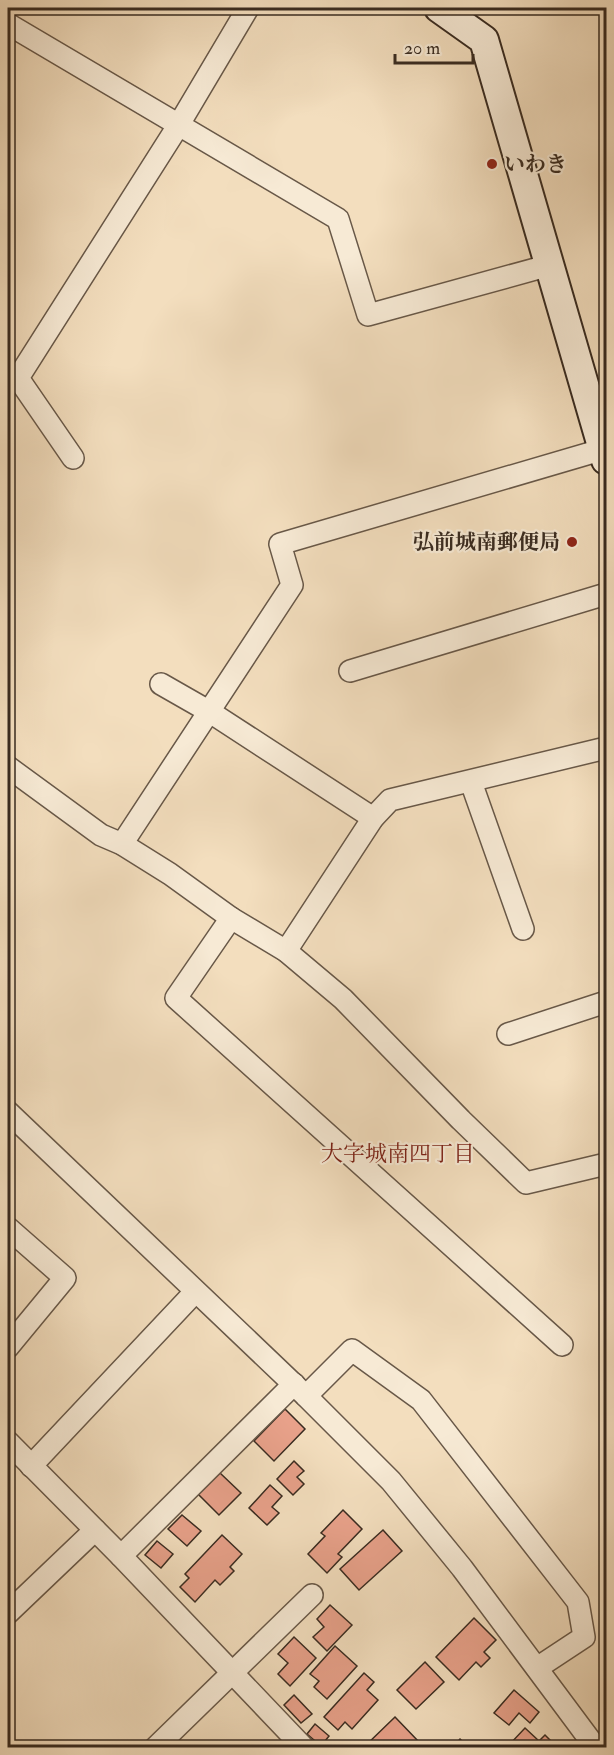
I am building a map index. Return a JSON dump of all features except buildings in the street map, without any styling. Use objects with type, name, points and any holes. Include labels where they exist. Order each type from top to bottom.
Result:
[{"type":"street","points":[[15,8],[8,22],[178,126],[338,219],[368,315],[550,265]]},
{"type":"street","points":[[73,458],[18,378],[178,126],[248,8]]},
{"type":"street","points":[[122,844],[292,585],[280,544],[605,455],[599,404],[550,265],[484,40],[439,8]]},
{"type":"street","points":[[350,671],[606,594]]},
{"type":"street","points":[[161,684],[210,712],[373,818]]},
{"type":"street","points":[[286,951],[373,818],[390,800],[606,748]]},
{"type":"street","points":[[8,767],[100,835],[122,844],[170,874],[231,918],[286,951],[343,999],[526,1183],[606,1164]]},
{"type":"street","points":[[471,782],[523,929]]},
{"type":"street","points":[[231,918],[176,998],[562,1345]]},
{"type":"street","points":[[508,1034],[606,1002]]},
{"type":"street","points":[[8,1112],[300,1390],[391,1481],[462,1568],[596,1748]]},
{"type":"street","points":[[8,1228],[65,1278],[8,1347]]},
{"type":"street","points":[[31,1466],[195,1292]]},
{"type":"street","points":[[121,1556],[300,1390],[352,1350],[421,1400],[578,1602],[584,1637],[537,1668]]},
{"type":"street","points":[[8,1442],[121,1556],[304,1748]]},
{"type":"street","points":[[8,1613],[95,1530]]},
{"type":"street","points":[[154,1748],[312,1595]]},
{"type":"place","name":"いわき","points":[[492,164]]},
{"type":"place","name":"弘前城南郵便局","points":[[572,542]]},
{"type":"district","name":"大字城南四丁目","points":[[398,1153]]}]
